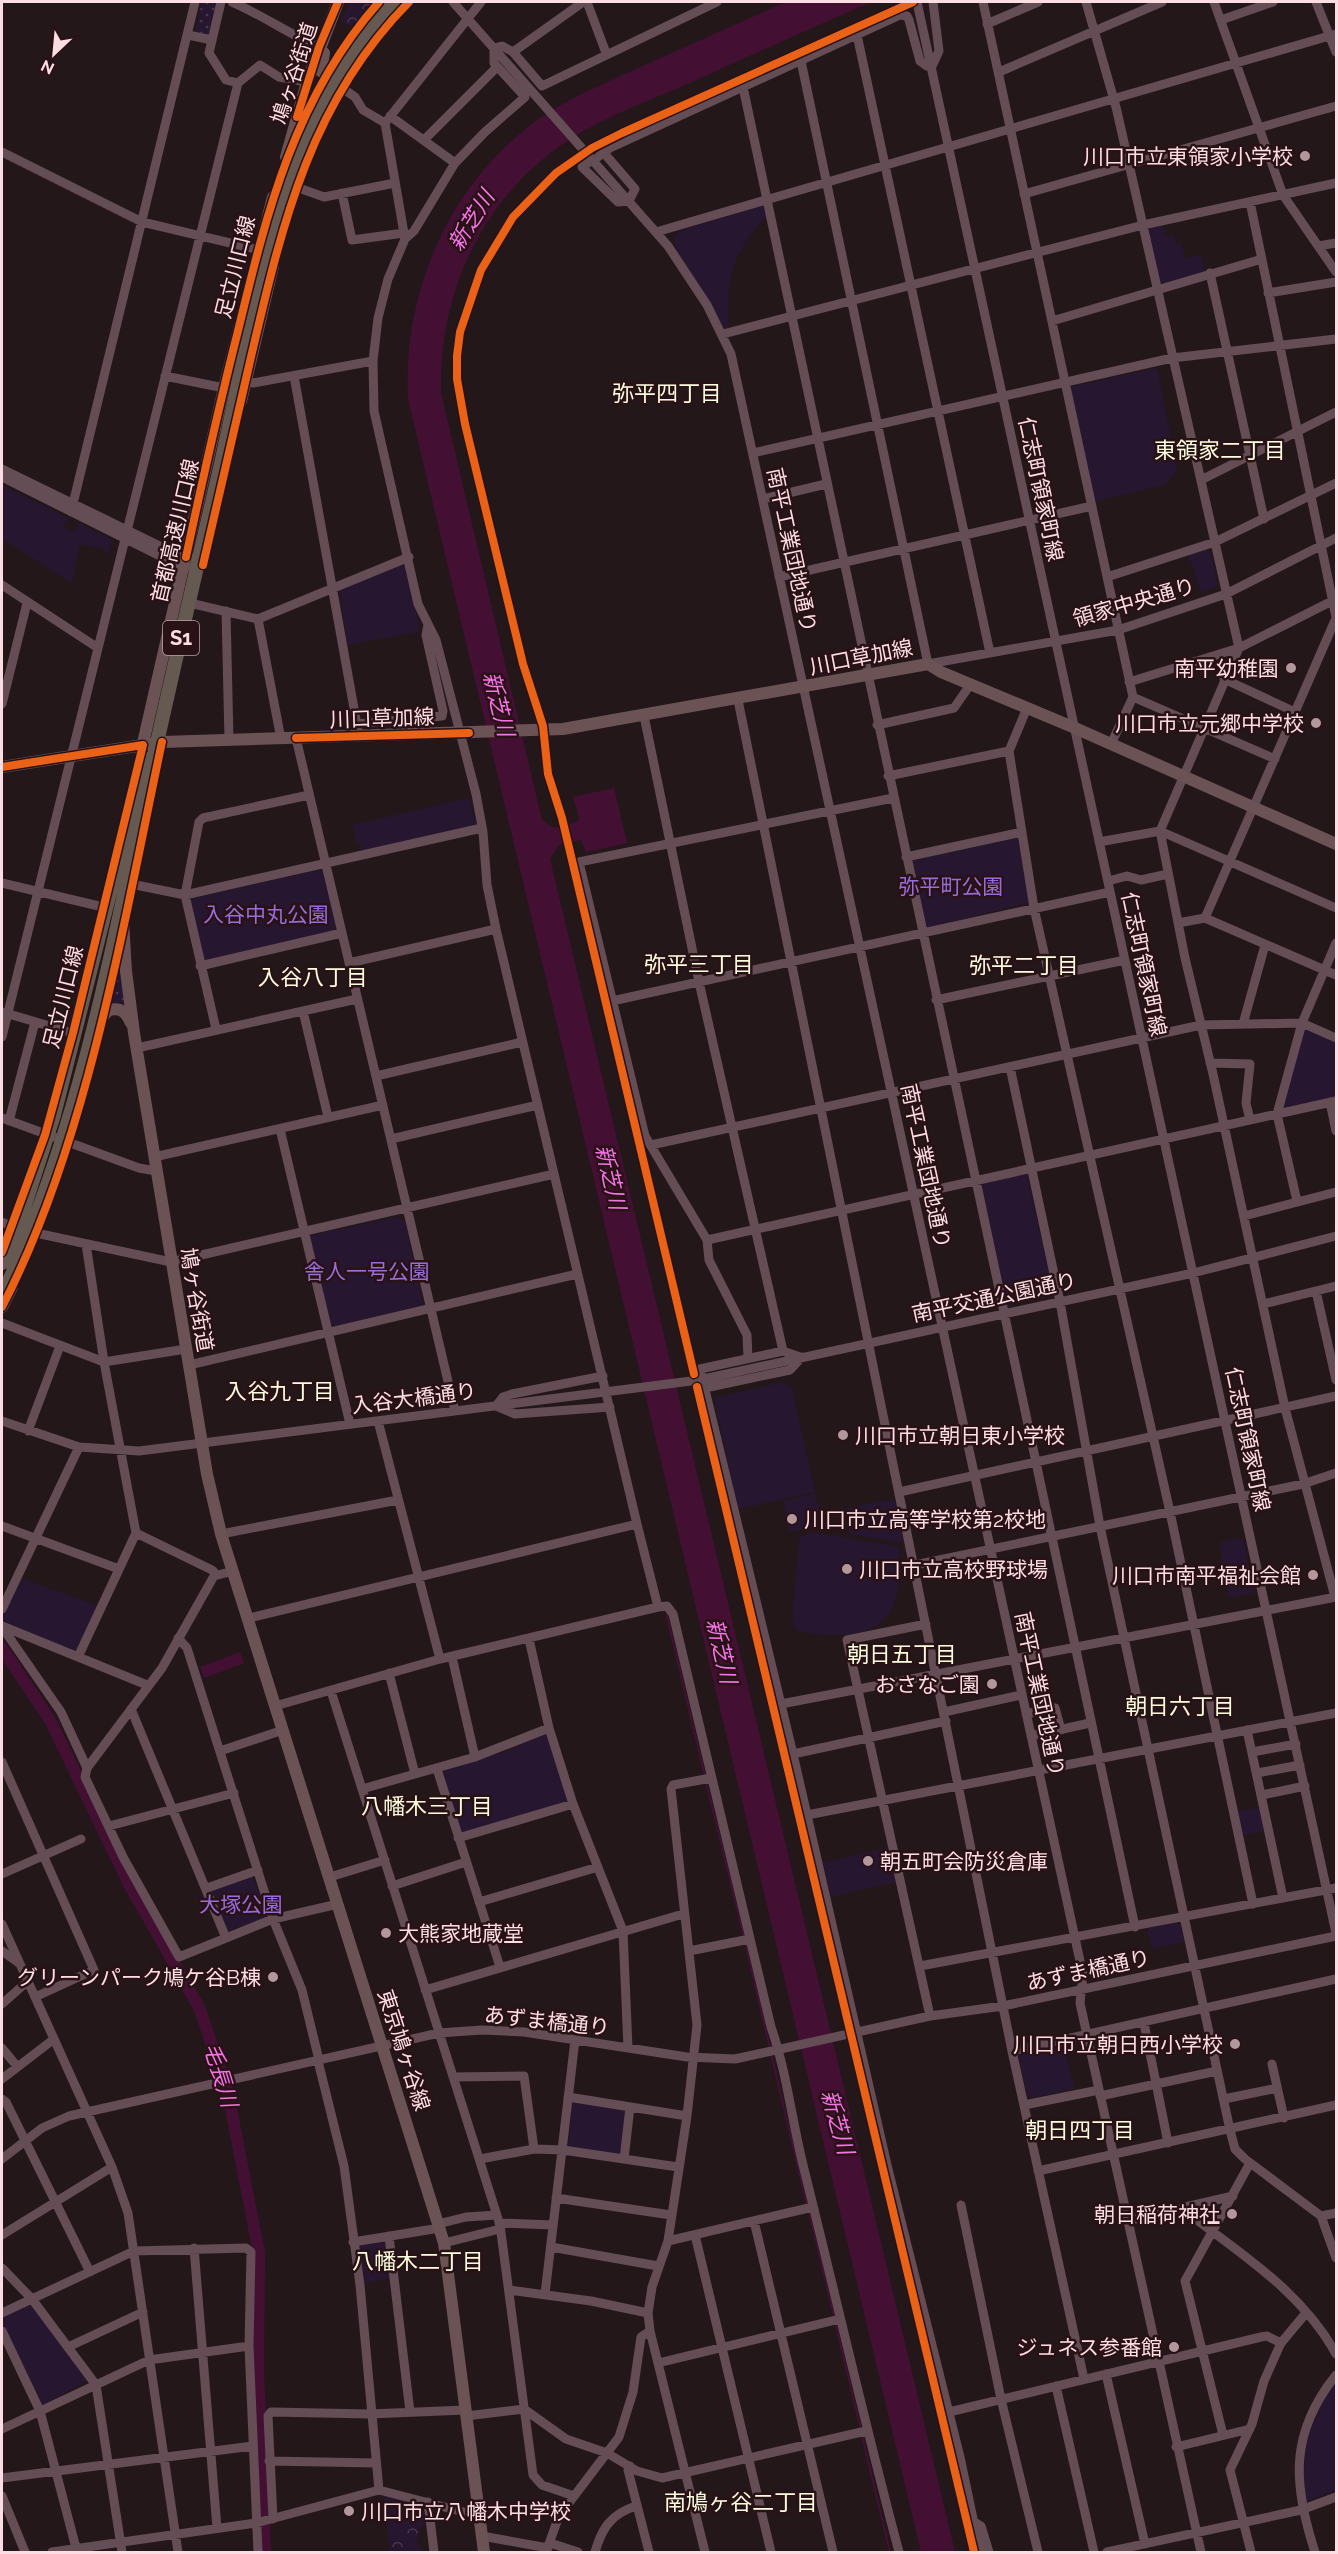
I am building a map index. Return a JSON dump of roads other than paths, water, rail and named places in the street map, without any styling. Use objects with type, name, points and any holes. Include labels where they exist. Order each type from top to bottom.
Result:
[{"type":"highway","name":"首都高速川口線","points":[[2,1263],[12,1222],[54,1115],[147,747],[236,362],[279,190],[296,145],[327,82],[349,48],[386,2]]},
{"type":"highway","name":"首都高速川口線","points":[[2,1296],[34,1221],[70,1118],[98,1013],[240,376],[287,196],[301,158],[336,87],[378,27],[402,2]]},
{"type":"highway","points":[[2,1284],[27,1226],[62,1127],[123,889],[122,830]]},
{"type":"highway","points":[[12,1222],[43,1167],[60,1116],[123,889],[142,833]]},
{"type":"main road","name":"鳩ヶ谷街道","points":[[286,157],[307,82],[338,2]]},
{"type":"main road","name":"鳩ヶ谷街道","points":[[342,88],[325,76],[321,71],[321,62],[344,2]]},
{"type":"main road","name":"足立川口線","points":[[2,1252],[45,1135],[73,1033],[143,745],[257,249],[286,157],[325,76],[348,40],[379,2]]},
{"type":"main road","name":"足立川口線","points":[[142,833],[275,254],[296,187],[308,154],[342,88],[371,43],[409,2]]},
{"type":"main road","name":"川口草加線","points":[[2,767],[162,742],[281,739],[358,730],[465,733],[537,731],[738,700],[928,664],[955,679],[1075,728],[1336,844]]},
{"type":"main road","name":"足立川口線","points":[[2,1307],[36,1233],[67,1143],[101,1018],[123,921],[123,889]]},
{"type":"main road","name":"鳩ヶ谷街道","points":[[123,921],[125,963],[134,1033],[201,1444],[221,1534],[233,1571]]},
{"type":"main road","name":"鳩ヶ谷街道","points":[[101,1018],[109,1010],[123,1011],[134,1033]]},
{"type":"main road","name":"東京鳩ヶ谷線","points":[[233,1571],[444,2242],[484,2553]]},
{"type":"street","points":[[73,508],[195,2]]},
{"type":"street","points":[[221,2],[209,53],[226,80],[238,83]]},
{"type":"street","points":[[232,2],[264,15],[293,35],[319,47]]},
{"type":"street","points":[[453,2],[494,48]]},
{"type":"street","points":[[481,2],[387,120],[404,236],[383,298],[373,361],[374,411],[418,604],[436,640],[465,733],[482,828],[487,885],[496,929],[658,1607]]},
{"type":"street","points":[[513,52],[585,2],[606,53]]},
{"type":"street","points":[[494,48],[502,46],[513,52],[542,86],[606,53],[717,2]]},
{"type":"street","name":"仁志町領家町線","points":[[917,2],[1290,1721],[1332,1889],[1336,1935]]},
{"type":"street","points":[[585,165],[618,202],[629,201],[635,189],[601,155],[743,87],[903,15],[909,20],[920,61],[927,66],[932,66],[939,51],[933,2]]},
{"type":"street","points":[[983,2],[1133,697],[1111,744]]},
{"type":"street","points":[[987,24],[1038,2]]},
{"type":"street","points":[[780,1704],[1336,1597],[1303,1484],[1285,1408],[1178,923],[1160,831],[1239,648],[1129,164],[1086,2]]},
{"type":"street","points":[[999,72],[1162,2]]},
{"type":"street","points":[[1214,2],[1283,195],[1336,272]]},
{"type":"street","points":[[1221,20],[1273,2]]},
{"type":"street","points":[[1316,2],[1333,35],[1336,52]]},
{"type":"street","points":[[188,35],[212,40]]},
{"type":"street","points":[[857,35],[990,653]]},
{"type":"street","points":[[656,232],[885,163],[1333,35]]},
{"type":"street","points":[[342,193],[352,240],[404,236],[414,231],[455,164],[484,132],[525,97],[497,67],[492,53],[494,48]]},
{"type":"street","name":"南平工業団地通り","points":[[494,48],[656,232],[691,278],[723,334],[731,354],[1083,1975],[1080,2003],[1201,2553]]},
{"type":"street","points":[[801,61],[928,664]]},
{"type":"street","points":[[2,1037],[5,1012],[38,892],[238,83],[260,65],[279,77],[307,82]]},
{"type":"street","points":[[424,140],[497,67]]},
{"type":"street","points":[[743,87],[842,562],[1135,1927]]},
{"type":"street","points":[[342,88],[355,97],[363,110],[424,140],[455,164]]},
{"type":"street","points":[[1024,194],[1336,106]]},
{"type":"street","points":[[2,152],[142,222],[275,254]]},
{"type":"street","points":[[296,187],[324,197],[395,183]]},
{"type":"street","points":[[723,334],[1143,225],[1336,183]]},
{"type":"street","points":[[1205,918],[1336,618],[1250,202]]},
{"type":"street","points":[[1318,246],[1336,243]]},
{"type":"street","points":[[1052,321],[1156,288],[1262,259]]},
{"type":"street","points":[[1210,273],[1264,519]]},
{"type":"street","points":[[1268,293],[1336,282]]},
{"type":"street","points":[[753,453],[1172,358],[1336,339]]},
{"type":"street","points":[[246,381],[253,383],[373,361]]},
{"type":"street","points":[[165,376],[224,388]]},
{"type":"street","points":[[294,376],[358,730],[442,716],[443,711],[426,635],[428,625]]},
{"type":"street","points":[[1201,480],[1336,412]]},
{"type":"street","points":[[2,469],[126,535],[185,561],[196,559],[203,565]]},
{"type":"street","points":[[2,477],[73,508]]},
{"type":"street","points":[[1107,577],[1215,542],[1336,483]]},
{"type":"street","points":[[763,499],[826,484]]},
{"type":"street","points":[[779,578],[1092,506]]},
{"type":"street","name":"領家中央通り","points":[[928,664],[1118,630],[1226,594],[1336,538]]},
{"type":"street","points":[[194,604],[258,619],[409,557]]},
{"type":"street","points":[[2,585],[98,648]]},
{"type":"street","points":[[1129,682],[1239,648],[1334,601]]},
{"type":"street","points":[[2,704],[4,683],[27,603]]},
{"type":"street","points":[[226,611],[229,740]]},
{"type":"street","points":[[258,619],[281,739]]},
{"type":"street","points":[[955,679],[956,659]]},
{"type":"street","points":[[1224,679],[1295,712]]},
{"type":"street","points":[[877,725],[954,708],[970,685]]},
{"type":"street","points":[[1133,697],[1275,759]]},
{"type":"street","points":[[738,700],[1012,2051],[1084,2379]]},
{"type":"street","points":[[1027,708],[1010,751],[1034,908],[1170,1512],[1253,1904]]},
{"type":"street","points":[[644,716],[699,982],[783,1351]]},
{"type":"street","points":[[296,738],[455,1411]]},
{"type":"street","points":[[888,776],[1010,751]]},
{"type":"street","points":[[216,1029],[185,895],[200,819],[309,795]]},
{"type":"street","points":[[748,1358],[747,1335],[709,1260],[707,1240],[645,1136],[579,862],[893,798]]},
{"type":"street","points":[[123,889],[185,895],[482,828]]},
{"type":"street","points":[[1100,842],[1160,831],[1336,908]]},
{"type":"street","points":[[906,857],[1022,832]]},
{"type":"street","points":[[1108,881],[1127,876],[1141,880],[1168,874]]},
{"type":"street","points":[[2,883],[103,907]]},
{"type":"street","points":[[612,1000],[1110,892]]},
{"type":"street","points":[[1178,923],[1205,918],[1336,975]]},
{"type":"street","points":[[349,963],[496,929]]},
{"type":"street","points":[[200,966],[342,933]]},
{"type":"street","points":[[1297,1201],[1277,1114],[1302,1023],[1336,943]]},
{"type":"street","points":[[1243,1024],[1265,945]]},
{"type":"street","points":[[936,1000],[1125,960]]},
{"type":"street","points":[[137,1048],[357,999]]},
{"type":"street","points":[[303,1011],[327,1118]]},
{"type":"street","points":[[5,1012],[73,1033]]},
{"type":"street","points":[[35,1022],[5,1120],[139,1168],[156,1171]]},
{"type":"street","points":[[651,1145],[1201,1025],[1302,1023],[1336,1038]]},
{"type":"street","points":[[376,1076],[522,1042]]},
{"type":"street","points":[[1210,1063],[1250,1064],[1246,1103],[1250,1120]]},
{"type":"street","points":[[1010,1067],[1060,1302],[1100,1526],[1235,2149],[1250,2163],[1321,2216],[1336,2258]]},
{"type":"street","points":[[707,1240],[1333,1101],[1336,1131]]},
{"type":"street","points":[[154,1157],[382,1105]]},
{"type":"street","points":[[391,1139],[538,1105]]},
{"type":"street","points":[[280,1129],[350,1424]]},
{"type":"street","points":[[36,1233],[171,1262],[554,1174]]},
{"type":"street","points":[[1244,1216],[1336,1191]]},
{"type":"street","name":"南平交通公園通り","points":[[657,1386],[771,1364],[1193,1273],[1336,1236]]},
{"type":"street","points":[[78,1657],[136,1533],[119,1451],[86,1245]]},
{"type":"street","points":[[189,1365],[577,1274]]},
{"type":"street","points":[[1263,1304],[1336,1286]]},
{"type":"street","points":[[1316,1291],[1336,1380]]},
{"type":"street","points":[[2,1323],[104,1362],[186,1349]]},
{"type":"street","points":[[27,1431],[60,1346]]},
{"type":"street","points":[[705,1388],[790,1370],[801,1357],[783,1351],[701,1368],[705,1388],[780,1704],[793,1754],[857,2032],[975,2522],[980,2553]]},
{"type":"street","points":[[603,1376],[512,1394],[503,1397],[496,1406],[515,1414],[610,1407]]},
{"type":"street","name":"入谷大橋通り","points":[[2,1421],[79,1447],[119,1451],[201,1444],[657,1386]]},
{"type":"street","points":[[899,1492],[1035,1464],[1336,1396]]},
{"type":"street","points":[[378,1420],[440,1659]]},
{"type":"street","points":[[2,1609],[79,1447]]},
{"type":"street","points":[[915,1565],[1303,1484],[1336,1473]]},
{"type":"street","points":[[221,1534],[398,1500]]},
{"type":"street","points":[[249,1618],[637,1524]]},
{"type":"street","points":[[2,1526],[119,1569]]},
{"type":"street","points":[[136,1533],[212,1570],[217,1575]]},
{"type":"street","points":[[233,1571],[217,1575],[212,1579],[162,1668],[147,1685],[87,1768],[86,1777],[147,1902],[180,1957],[273,1919],[338,1904]]},
{"type":"street","points":[[275,1706],[440,1659],[658,1607],[667,1606],[673,1614],[750,1939],[782,2050],[813,2207],[866,2431],[899,2553]]},
{"type":"street","points":[[926,1624],[847,1640],[930,2016]]},
{"type":"street","points":[[2,1626],[147,1685]]},
{"type":"street","points":[[2,1626],[61,1712],[87,1768]]},
{"type":"street","points":[[178,1638],[186,1648],[273,1919],[303,1990],[344,2166],[360,2285],[370,2414],[379,2490]]},
{"type":"street","points":[[529,1638],[549,1728],[573,1804],[623,1931],[628,2048]]},
{"type":"street","points":[[452,1657],[475,1757]]},
{"type":"street","points":[[389,1673],[415,1774]]},
{"type":"street","points":[[331,1691],[498,2222],[533,2475],[542,2486],[574,2496]]},
{"type":"street","points":[[793,1754],[868,1738],[1022,1695]]},
{"type":"street","points":[[1026,1714],[1055,1708],[1061,1730]]},
{"type":"street","points":[[131,1709],[226,1938]]},
{"type":"street","points":[[807,1815],[1147,1747],[1336,1713]]},
{"type":"street","points":[[1031,1736],[1090,1724]]},
{"type":"street","points":[[362,1789],[475,1757],[549,1728]]},
{"type":"street","points":[[220,1750],[282,1730]]},
{"type":"street","points":[[1247,1730],[1283,1898]]},
{"type":"street","points":[[1252,1752],[1296,1744]]},
{"type":"street","points":[[2,1762],[94,1970],[35,1997]]},
{"type":"street","points":[[1257,1773],[1300,1765]]},
{"type":"street","points":[[436,1769],[500,1967]]},
{"type":"street","points":[[705,2553],[650,2331],[648,2313],[658,2266],[668,2241],[694,2058],[696,2008],[683,1914],[671,1789],[673,1785],[711,1778]]},
{"type":"street","points":[[1262,1794],[1305,1786]]},
{"type":"street","points":[[110,1826],[234,1793]]},
{"type":"street","points":[[458,1838],[573,1804]]},
{"type":"street","points":[[2,1874],[81,1839]]},
{"type":"street","points":[[330,1877],[385,1860]]},
{"type":"street","points":[[392,1886],[466,1862]]},
{"type":"street","points":[[479,1902],[598,1867]]},
{"type":"street","points":[[207,1888],[258,1870]]},
{"type":"street","points":[[920,1966],[1332,1889]]},
{"type":"street","points":[[425,1990],[683,1914]]},
{"type":"street","points":[[2,1924],[112,2167],[128,2212],[178,2553]]},
{"type":"street","name":"あずま橋通り","points":[[2,2158],[26,2139],[58,2120],[86,2112],[439,2034],[504,2030],[694,2058],[735,2059],[930,2016],[1003,2006],[1336,1935]]},
{"type":"street","points":[[689,1951],[750,1939]]},
{"type":"street","points":[[2,1951],[20,1963]]},
{"type":"street","points":[[1012,2051],[1144,2024],[1336,1979]]},
{"type":"street","points":[[2,2004],[28,1981]]},
{"type":"street","points":[[1144,2024],[1168,2143]]},
{"type":"street","points":[[2,2079],[16,2065],[54,2039]]},
{"type":"street","points":[[545,2294],[575,2040]]},
{"type":"street","points":[[2,2048],[16,2065]]},
{"type":"street","points":[[1272,2064],[1284,2118]]},
{"type":"street","points":[[1024,2105],[1156,2084],[1217,2071]]},
{"type":"street","points":[[453,2077],[524,2076],[534,2149]]},
{"type":"street","points":[[1224,2099],[1277,2088]]},
{"type":"street","points":[[568,2097],[687,2116]]},
{"type":"street","points":[[2,2099],[6,2102],[26,2139],[90,2272]]},
{"type":"street","points":[[1038,2171],[1336,2105]]},
{"type":"street","points":[[624,2159],[630,2107]]},
{"type":"street","points":[[480,2159],[534,2149],[563,2150],[678,2167]]},
{"type":"street","points":[[1223,2435],[1185,2281],[1250,2163]]},
{"type":"street","points":[[2,2235],[112,2167]]},
{"type":"street","points":[[1127,2221],[1233,2196]]},
{"type":"street","points":[[556,2198],[671,2216]]},
{"type":"street","points":[[961,2205],[1001,2399],[1038,2553]]},
{"type":"street","points":[[668,2241],[813,2207]]},
{"type":"street","points":[[1181,2208],[1269,2275],[1324,2331],[1336,2354]]},
{"type":"street","points":[[1321,2216],[1336,2213]]},
{"type":"street","points":[[353,2242],[439,2226],[466,2217],[498,2222],[553,2225]]},
{"type":"street","points":[[754,2221],[833,2553]]},
{"type":"street","points":[[444,2242],[498,2222]]},
{"type":"street","points":[[695,2235],[771,2553]]},
{"type":"street","points":[[388,2236],[410,2412]]},
{"type":"street","points":[[2,2313],[134,2251],[246,2247],[251,2252],[249,2346],[258,2553]]},
{"type":"street","points":[[551,2247],[658,2266]]},
{"type":"street","points":[[194,2248],[217,2528]]},
{"type":"street","points":[[2,2268],[32,2299],[96,2385],[122,2553]]},
{"type":"street","points":[[509,2290],[545,2294],[648,2313]]},
{"type":"street","points":[[68,2348],[143,2312]]},
{"type":"street","points":[[1251,2553],[1230,2470],[1250,2429],[1264,2381],[1281,2343],[1306,2313]]},
{"type":"street","points":[[658,2363],[840,2319]]},
{"type":"street","points":[[2,2331],[40,2411],[76,2548]]},
{"type":"street","points":[[548,2548],[559,2516],[619,2437],[633,2392],[642,2335],[650,2331]]},
{"type":"street","points":[[949,2412],[1261,2337],[1267,2336],[1281,2343]]},
{"type":"street","points":[[2,2429],[149,2360],[249,2346]]},
{"type":"street","points":[[1106,2374],[1145,2544]]},
{"type":"street","points":[[1314,2553],[1301,2510],[1299,2479],[1304,2436],[1317,2401],[1336,2375]]},
{"type":"street","points":[[1056,2386],[1094,2553]]},
{"type":"street","points":[[273,2519],[268,2416],[271,2412],[466,2413],[524,2409],[566,2439],[607,2452],[656,2478],[749,2460],[866,2431]]},
{"type":"street","points":[[1176,2447],[1250,2429]]},
{"type":"street","points":[[2,2478],[57,2473],[253,2446]]},
{"type":"street","points":[[269,2462],[376,2463]]},
{"type":"street","points":[[630,2466],[628,2470],[636,2506],[650,2553]]},
{"type":"street","points":[[52,2553],[256,2523],[379,2490],[479,2516]]},
{"type":"street","points":[[2,2496],[25,2553]]},
{"type":"street","points":[[1107,2553],[1301,2510],[1336,2497]]},
{"type":"street","points":[[428,2502],[434,2553]]},
{"type":"street","points":[[595,2553],[605,2526],[612,2517],[636,2506]]},
{"type":"street","points":[[975,2522],[981,2526],[989,2553]]},
{"type":"street","points":[[482,2536],[578,2553]]},
{"type":"street","points":[[1156,2541],[1159,2553]]},
{"type":"water","name":"新芝川","points":[[786,2],[871,2],[607,119],[580,133],[547,155],[519,182],[495,211],[475,244],[459,278],[442,354],[441,393],[542,820],[554,828],[577,822],[579,818],[573,797],[614,788],[627,843],[586,852],[581,840],[559,845],[550,859],[955,2552],[921,2552],[408,399],[408,359],[413,319],[423,280],[438,242],[457,207],[480,174],[508,145],[550,111],[636,69]]},
{"type":"water","points":[[240,1652],[244,1663],[204,1678],[200,1667]]},
{"type":"waterway","points":[[666,1612],[705,1777]]},
{"type":"waterway","name":"毛長川","points":[[2,1648],[50,1720],[129,1884],[199,2007],[228,2093],[259,2253],[258,2369],[265,2552]]},
{"type":"waterway","points":[[706,1782],[744,1937]]},
{"type":"waterway","points":[[745,1942],[770,2048]]},
{"type":"waterway","points":[[771,2053],[807,2205]]},
{"type":"waterway","points":[[809,2211],[834,2316]]},
{"type":"waterway","points":[[835,2322],[861,2430]]},
{"type":"waterway","points":[[862,2436],[890,2552]]},
{"type":"place","name":"川口市立東領家小学校","points":[[1305,156]]},
{"type":"place","name":"南平幼稚園","points":[[1291,668]]},
{"type":"place","name":"川口市立元郷中学校","points":[[1316,723]]},
{"type":"place","name":"川口市立朝日東小学校","points":[[843,1435]]},
{"type":"place","name":"川口市立高等学校第2校地","points":[[792,1519]]},
{"type":"place","name":"川口市立高校野球場","points":[[847,1569]]},
{"type":"place","name":"川口市南平福祉会館","points":[[1313,1575]]},
{"type":"place","name":"おさなご園","points":[[992,1684]]},
{"type":"place","name":"朝五町会防災倉庫","points":[[868,1861]]},
{"type":"place","name":"大熊家地蔵堂","points":[[386,1933]]},
{"type":"place","name":"グリーンパーク鳩ケ谷B棟","points":[[273,1977]]},
{"type":"place","name":"川口市立朝日西小学校","points":[[1235,2044]]},
{"type":"place","name":"朝日稲荷神社","points":[[1232,2214]]},
{"type":"place","name":"ジュネス参番館","points":[[1174,2347]]},
{"type":"place","name":"川口市立八幡木中学校","points":[[349,2511]]},
{"type":"district","name":"弥平四丁目","points":[[667,393]]},
{"type":"district","name":"東領家二丁目","points":[[1220,450]]},
{"type":"district","name":"弥平三丁目","points":[[699,964]]},
{"type":"district","name":"弥平二丁目","points":[[1024,965]]},
{"type":"district","name":"入谷八丁目","points":[[313,977]]},
{"type":"district","name":"入谷九丁目","points":[[280,1391]]},
{"type":"district","name":"朝日五丁目","points":[[902,1654]]},
{"type":"district","name":"朝日六丁目","points":[[1180,1706]]},
{"type":"district","name":"八幡木三丁目","points":[[427,1806]]},
{"type":"district","name":"朝日四丁目","points":[[1080,2130]]},
{"type":"district","name":"八幡木二丁目","points":[[418,2261]]},
{"type":"district","name":"南鳩ヶ谷二丁目","points":[[741,2502]]},
{"type":"park label","name":"弥平町公園","points":[[951,886]]},
{"type":"park label","name":"入谷中丸公園","points":[[266,914]]},
{"type":"park label","name":"舎人一号公園","points":[[367,1271]]},
{"type":"park label","name":"大塚公園","points":[[241,1904]]}]
